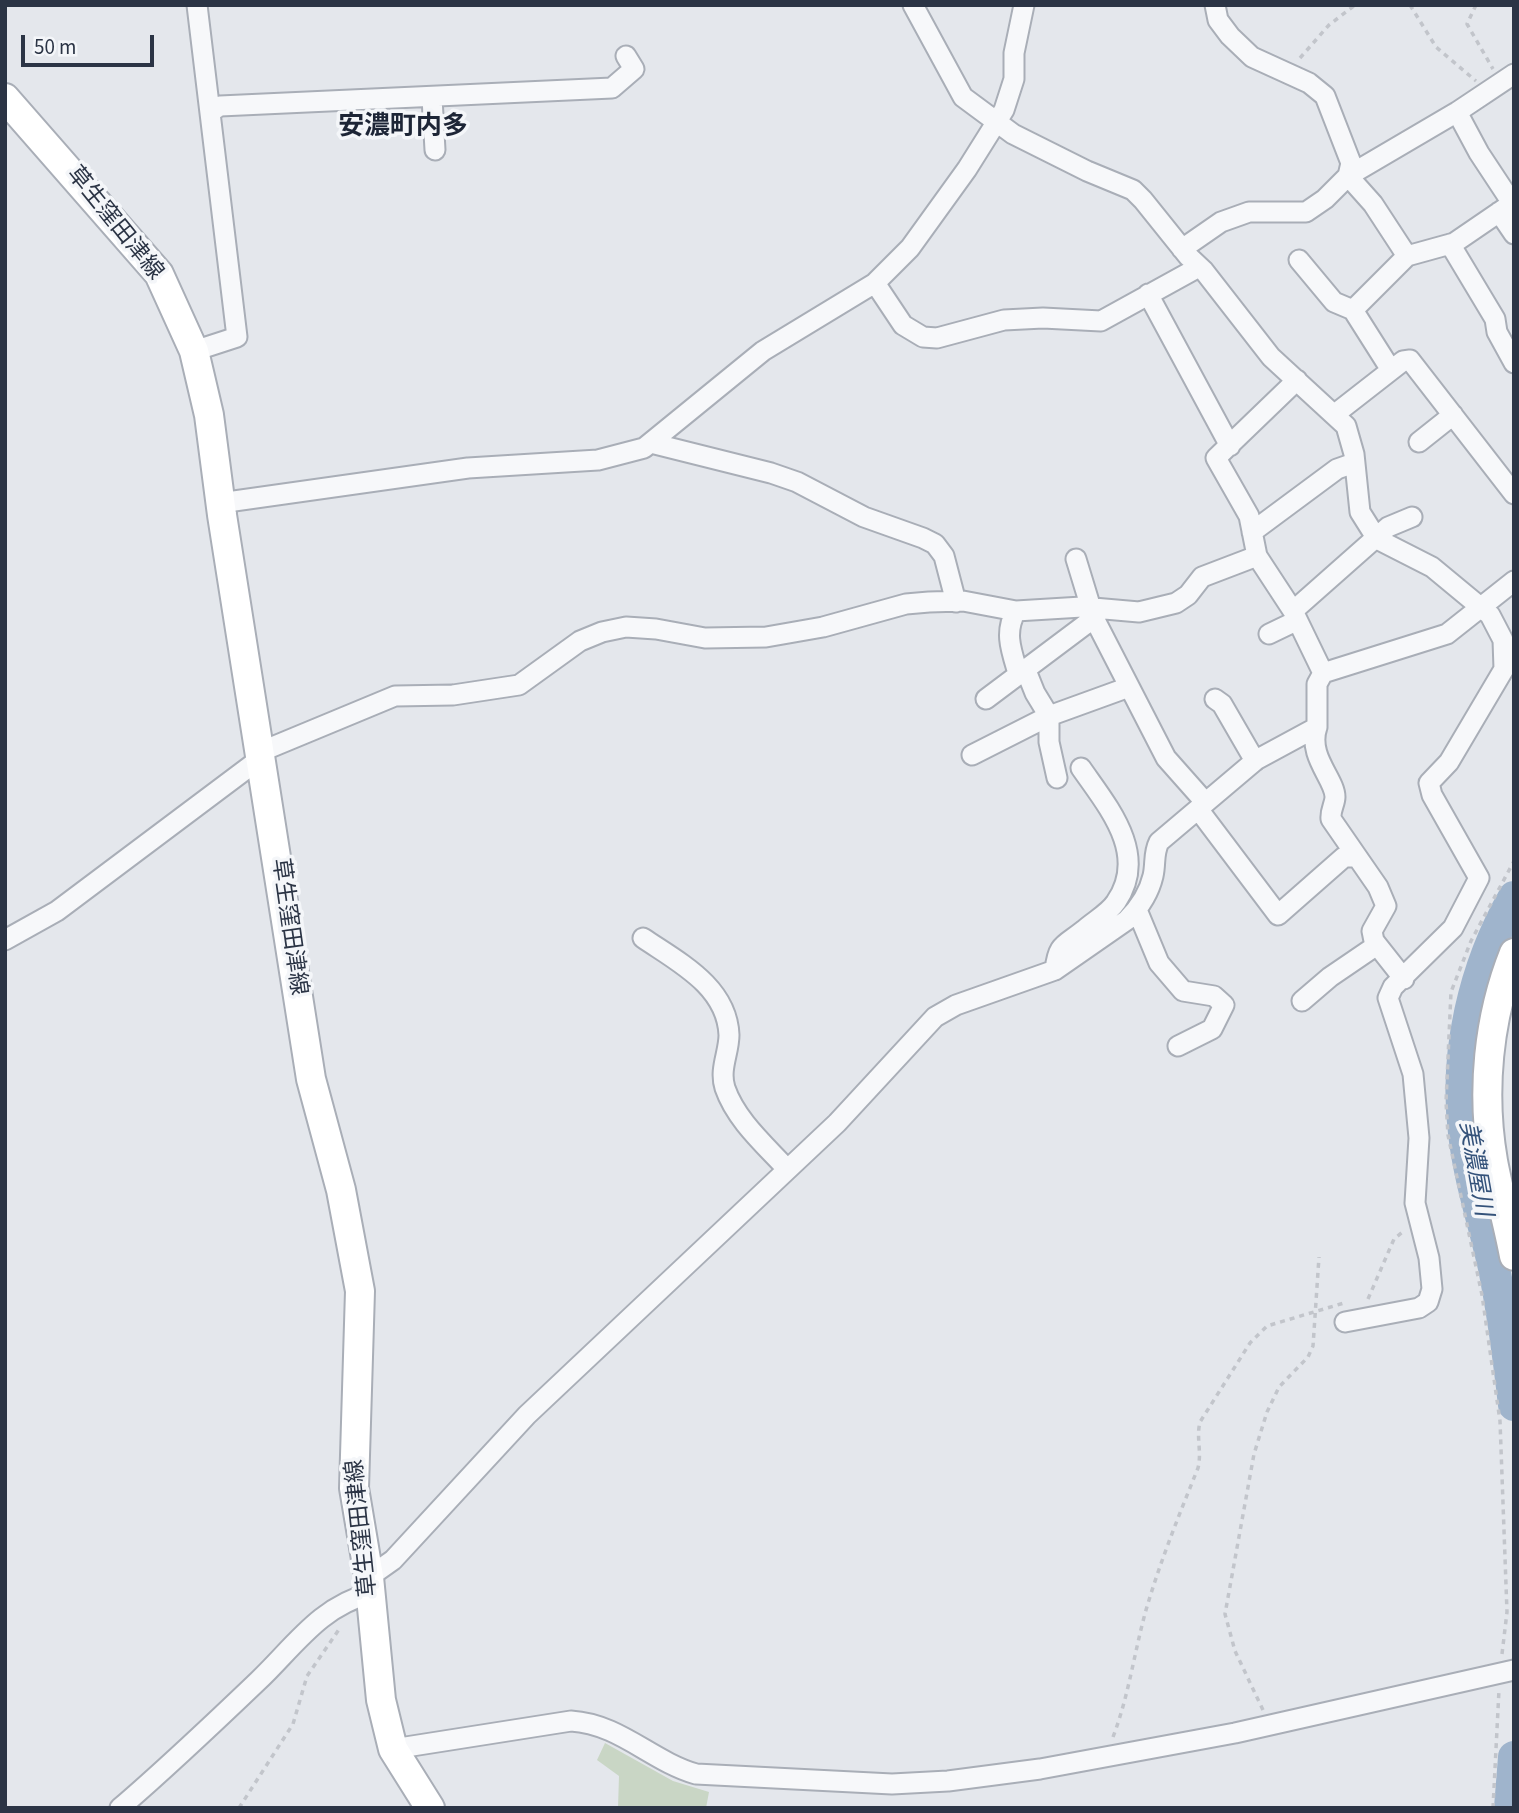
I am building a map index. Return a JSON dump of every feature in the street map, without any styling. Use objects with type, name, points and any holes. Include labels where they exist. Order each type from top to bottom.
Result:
[{"type":"main road","name":"草生窪田津線","points":[[5,97],[159,274],[194,351],[209,415],[220,503],[311,1079],[341,1190],[360,1291],[354,1489],[370,1585],[377,1676],[393,1749],[430,1808]]},
{"type":"main road","points":[[1514,953],[1497,1003],[1488,1093],[1492,1153],[1514,1256]]},
{"type":"street","points":[[194,351],[237,337],[197,5]]},
{"type":"street","points":[[913,5],[963,97],[996,123],[1087,172],[1133,190],[1254,337],[1346,426],[1360,512],[1377,539],[1432,567],[1482,607],[1490,615],[1503,640],[1504,669],[1450,762],[1429,783],[1432,795],[1479,878],[1453,928],[1393,987],[1388,998],[1413,1074],[1419,1138],[1415,1203],[1429,1258],[1432,1289],[1428,1302],[1419,1308],[1345,1322]]},
{"type":"street","points":[[220,503],[468,468],[598,460],[621,456],[651,443],[763,351],[875,283],[910,248],[996,123],[1014,79],[1014,53],[1024,5]]},
{"type":"street","points":[[1215,5],[1218,20],[1252,57],[1309,83],[1325,96],[1351,163],[1348,176]]},
{"type":"street","points":[[210,112],[220,106],[310,104],[372,97],[432,98],[612,88],[634,69],[626,56]]},
{"type":"street","points":[[1182,249],[1221,222],[1249,212],[1306,212],[1325,199],[1348,176],[1500,84]]},
{"type":"street","points":[[432,98],[436,150]]},
{"type":"street","points":[[1457,112],[1508,206],[1514,234]]},
{"type":"street","points":[[1348,176],[1373,204],[1407,257]]},
{"type":"street","points":[[1353,310],[1407,257],[1450,244],[1508,206]]},
{"type":"street","points":[[1450,244],[1495,319],[1497,331],[1514,363]]},
{"type":"street","points":[[1299,260],[1334,302],[1353,310],[1391,370]]},
{"type":"street","points":[[875,283],[903,325],[923,337],[937,338],[1004,320],[1043,318],[1101,321],[1199,267]]},
{"type":"street","points":[[1148,294],[1230,446]]},
{"type":"street","points":[[1335,414],[1403,361],[1410,360],[1512,486]]},
{"type":"street","points":[[1297,380],[1216,458],[1249,516],[1257,556],[1295,616],[1323,673]]},
{"type":"street","points":[[1419,442],[1453,415]]},
{"type":"street","points":[[651,443],[771,472],[797,482],[864,517],[923,538],[934,544],[944,556],[956,602]]},
{"type":"street","points":[[1252,532],[1337,469],[1354,463]]},
{"type":"street","points":[[1269,634],[1295,616],[1327,577],[1377,539],[1388,527],[1412,517]]},
{"type":"street","points":[[5,940],[57,911],[261,755],[395,696],[453,695],[519,685],[580,641],[601,632],[626,627],[656,629],[705,638],[775,636],[906,604],[956,602],[1016,611],[1082,607],[1093,614],[1139,612],[1159,609],[1188,595],[1202,577],[1257,556]]},
{"type":"street","points":[[1076,559],[1093,614],[1166,758],[1278,915],[1344,857],[1357,857]]},
{"type":"street","points":[[1404,979],[1377,945],[1372,930],[1386,906],[1378,887],[1331,819],[1335,796],[1322,771],[1316,748],[1317,684],[1323,673],[1433,640],[1482,607],[1514,581]]},
{"type":"street","points":[[1016,611],[1008,624],[1008,638],[1021,670],[1049,716],[1049,742],[1058,778]]},
{"type":"street","points":[[986,699],[1093,614]]},
{"type":"street","points":[[972,755],[1049,716],[1129,687]]},
{"type":"street","points":[[1215,699],[1222,704],[1255,761]]},
{"type":"street","points":[[120,1808],[264,1675],[312,1626],[370,1585],[527,1415],[837,1123],[935,1017],[956,1004],[1055,970],[1137,910],[1149,889],[1154,854],[1159,842],[1255,761],[1317,727]]},
{"type":"street","points":[[1055,970],[1060,946],[1116,902],[1130,874],[1130,865],[1116,817],[1081,768]]},
{"type":"street","points":[[1137,910],[1159,963],[1183,991],[1214,996],[1224,1005],[1212,1029],[1178,1046]]},
{"type":"street","points":[[643,938],[696,974],[711,989],[725,1011],[729,1036],[722,1075],[726,1090],[741,1119],[787,1169]]},
{"type":"street","points":[[1302,1001],[1330,976],[1377,945]]},
{"type":"street","points":[[393,1749],[571,1721],[592,1722],[618,1732],[675,1766],[696,1774],[892,1784],[948,1781],[1270,1725],[1507,1671]]},
{"type":"path","points":[[1290,75],[1297,62],[1329,25],[1355,5]]},
{"type":"path","points":[[1410,5],[1436,47],[1469,72],[1500,84]]},
{"type":"path","points":[[1476,5],[1466,24],[1500,84]]},
{"type":"path","points":[[1493,1808],[1507,1671],[1500,1421],[1482,1295],[1448,1135],[1446,1102],[1451,992],[1471,941],[1514,861]]},
{"type":"path","points":[[1358,1302],[1368,1299],[1374,1292],[1394,1239],[1421,1219]]},
{"type":"path","points":[[1270,1725],[1235,1651],[1225,1614],[1254,1454],[1267,1412],[1279,1387],[1308,1357],[1313,1346],[1319,1257]]},
{"type":"path","points":[[1107,1755],[1131,1680],[1145,1612],[1167,1544],[1198,1468],[1200,1457],[1196,1434],[1199,1422],[1250,1343],[1267,1326],[1347,1302]]},
{"type":"path","points":[[239,1808],[293,1724],[307,1676],[341,1627]]},
{"type":"green space","points":[[605,1743],[673,1781],[709,1792],[706,1808],[618,1808],[619,1776],[597,1760]]},
{"type":"waterway","name":"美濃屋川","points":[[1514,897],[1500,924],[1478,981],[1470,1011],[1462,1072],[1464,1133],[1469,1167],[1497,1285],[1514,1405]]},
{"type":"waterway","name":"美濃屋川","points":[[1510,1808],[1514,1757]]},
{"type":"district","name":"安濃町内多","points":[[403,128]]}]
